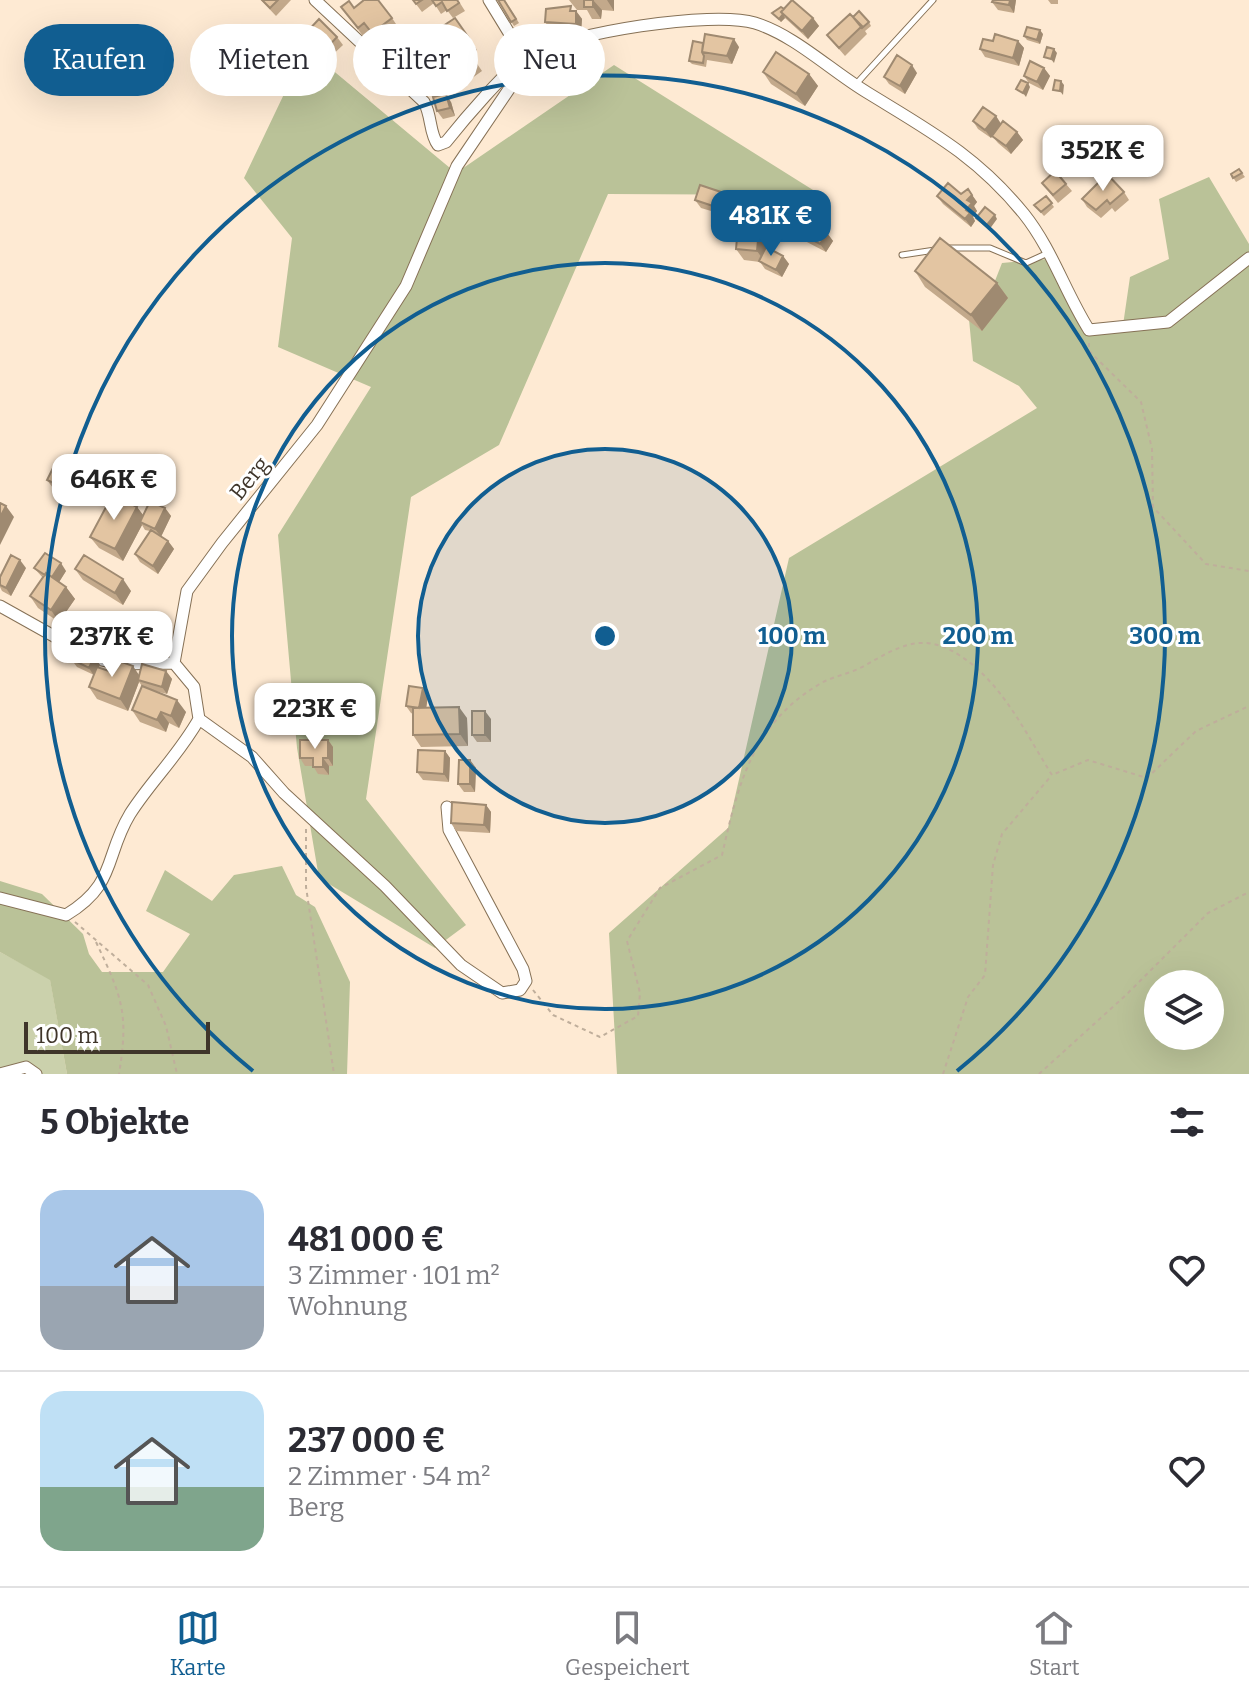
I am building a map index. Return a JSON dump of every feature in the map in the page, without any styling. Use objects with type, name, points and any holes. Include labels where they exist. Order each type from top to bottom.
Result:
[{"type":"street","points":[[315,0],[424,102],[432,117],[432,138],[438,145],[446,142],[494,91]]},
{"type":"street","points":[[489,0],[504,24]]},
{"type":"street","points":[[605,34],[678,21],[735,20],[770,30],[977,162],[1023,213],[1049,252],[1089,330],[1168,322],[1249,258]]},
{"type":"street","name":"Berg","points":[[174,663],[187,591],[317,425],[406,286],[457,166],[502,96]]},
{"type":"street","points":[[0,606],[93,658],[119,664],[174,663],[194,687],[199,719],[181,752],[130,815],[107,875],[89,901],[66,915],[0,898]]},
{"type":"street","points":[[199,719],[252,757],[461,965],[502,993],[520,990],[526,981],[515,952],[449,830],[447,807]]},
{"type":"street","points":[[0,1074],[26,1067],[36,1074]]},
{"type":"lane","points":[[855,85],[933,0]]},
{"type":"lane","points":[[902,255],[977,246],[1026,263],[1049,252]]},
{"type":"path","points":[[1089,330],[1089,351],[1141,402],[1152,449],[1153,507],[1206,564],[1249,571]]},
{"type":"path","points":[[526,981],[553,1015],[600,1037],[638,1016],[640,993],[627,941],[660,888],[722,855],[739,782],[771,724],[819,684],[861,668],[890,650],[926,640],[959,654],[986,678],[1011,708],[1052,775]]},
{"type":"path","points":[[943,1074],[968,997],[985,975],[993,865],[1002,834],[1052,775],[1088,760],[1147,778],[1196,731],[1249,706]]},
{"type":"path","points":[[305,813],[306,887],[334,1074]]},
{"type":"path","points":[[1039,1074],[1105,1015],[1208,913],[1249,892]]},
{"type":"path","points":[[66,915],[148,985],[166,1026],[177,1074]]},
{"type":"path","points":[[94,939],[121,995],[126,1031],[119,1074]]},
{"type":"green space","points":[[614,65],[821,195],[608,194],[499,445],[411,497],[366,799],[466,925],[435,948],[319,878],[297,748],[278,535],[371,387],[278,347],[292,238],[244,178],[283,96],[337,96],[337,74],[353,87],[353,96],[364,96],[456,173],[569,96],[605,96],[605,71]]},
{"type":"green space","points":[[1209,177],[1249,244],[1249,1074],[617,1074],[609,933],[728,828],[789,558],[1037,408],[1019,386],[973,361],[968,309],[991,291],[1002,263],[1048,259],[1083,332],[1122,332],[1130,277],[1169,259],[1159,199]]},
{"type":"green space","points":[[282,866],[296,895],[315,907],[350,982],[347,1074],[67,1074],[50,980],[0,952],[0,881],[42,894],[83,934],[89,954],[102,972],[163,972],[190,934],[146,911],[165,870],[212,901],[234,875]]},
{"type":"green space","points":[[0,952],[50,979],[67,1074],[0,1074]]},
{"type":"building","points":[[262,0],[278,0],[270,8]]},
{"type":"building","points":[[364,0],[378,0],[392,18],[384,24],[355,24],[341,7],[349,1],[354,8]]},
{"type":"building","points":[[432,0],[457,0],[459,3],[447,11],[442,2],[436,6]]},
{"type":"building","points":[[498,0],[504,0],[516,19],[511,22]]},
{"type":"building","points":[[584,0],[593,0],[593,7],[584,7]]},
{"type":"building","points":[[792,0],[813,18],[802,31],[781,12]]},
{"type":"building","points":[[993,0],[1010,0],[1009,5]]},
{"type":"building","points":[[571,6],[570,11],[576,11],[576,24],[545,22],[546,9]]},
{"type":"building","points":[[781,7],[784,9],[779,19],[772,13]]},
{"type":"building","points":[[859,11],[869,22],[862,28],[853,17]]},
{"type":"building","points":[[850,14],[862,26],[839,48],[827,35]]},
{"type":"building","points":[[1027,27],[1040,30],[1037,40],[1024,36]]},
{"type":"building","points":[[705,34],[734,39],[727,56],[702,52]]},
{"type":"building","points":[[995,34],[1018,41],[1013,58],[980,49],[983,39],[993,41]]},
{"type":"building","points":[[693,41],[703,43],[703,63],[689,61]]},
{"type":"building","points":[[1047,47],[1054,49],[1051,59],[1044,57]]},
{"type":"building","points":[[776,52],[809,74],[796,94],[763,72]]},
{"type":"building","points":[[897,55],[912,65],[900,86],[884,77]]},
{"type":"building","points":[[1030,61],[1044,68],[1037,82],[1024,76]]},
{"type":"building","points":[[1021,80],[1028,83],[1023,93],[1016,89]]},
{"type":"building","points":[[1055,80],[1061,81],[1060,91],[1053,90]]},
{"type":"building","points":[[447,96],[450,108],[437,111],[433,97]]},
{"type":"building","points":[[983,107],[996,116],[985,130],[973,121]]},
{"type":"building","points":[[1003,121],[1017,132],[1006,146],[992,136]]},
{"type":"building","points":[[1239,169],[1242,173],[1233,178],[1231,174]]},
{"type":"building","points":[[1055,171],[1066,184],[1053,195],[1042,183]]},
{"type":"building","points":[[1107,174],[1124,192],[1110,204],[1107,200],[1096,210],[1082,199]]},
{"type":"building","points":[[948,183],[961,194],[968,189],[972,195],[967,200],[972,203],[966,210],[970,213],[965,219],[937,196]]},
{"type":"building","points":[[700,185],[727,194],[722,209],[695,200]]},
{"type":"building","points":[[1046,196],[1052,203],[1041,212],[1034,205]]},
{"type":"building","points":[[740,205],[773,208],[772,220],[760,218],[757,251],[736,249]]},
{"type":"building","points":[[985,207],[995,215],[986,226],[976,218]]},
{"type":"building","points":[[806,221],[827,233],[820,244],[800,233]]},
{"type":"building","points":[[940,238],[997,283],[971,315],[915,271]]},
{"type":"building","points":[[766,247],[783,256],[776,270],[759,261]]},
{"type":"building","points":[[54,466],[86,481],[80,495],[47,480]]},
{"type":"building","points":[[113,494],[137,507],[115,549],[90,537]]},
{"type":"building","points":[[150,501],[165,508],[155,529],[140,522]]},
{"type":"building","points":[[0,503],[6,506],[0,517]]},
{"type":"building","points":[[151,530],[168,541],[153,566],[135,554]]},
{"type":"building","points":[[45,553],[61,563],[52,577],[34,568]]},
{"type":"building","points":[[11,555],[20,560],[6,588],[0,585],[0,577]]},
{"type":"building","points":[[84,555],[123,579],[115,593],[75,569]]},
{"type":"building","points":[[46,573],[66,587],[51,610],[30,596]]},
{"type":"building","points":[[77,648],[94,657],[89,668],[71,659]]},
{"type":"building","points":[[114,659],[133,666],[120,699],[89,687],[97,667],[109,671]]},
{"type":"building","points":[[142,664],[166,671],[162,687],[138,680]]},
{"type":"building","points":[[142,686],[177,700],[171,716],[161,712],[157,720],[132,710]]},
{"type":"building","points":[[409,686],[423,688],[419,708],[406,706]]},
{"type":"building","points":[[459,707],[460,734],[413,735],[413,708]]},
{"type":"building","points":[[472,711],[485,711],[485,735],[472,735]]},
{"type":"building","points":[[300,740],[328,740],[328,758],[323,758],[323,767],[313,767],[313,758],[300,758]]},
{"type":"building","points":[[418,750],[445,751],[444,774],[417,772]]},
{"type":"building","points":[[459,760],[470,760],[470,784],[458,784]]},
{"type":"building","points":[[452,802],[486,805],[484,825],[451,823]]}]
